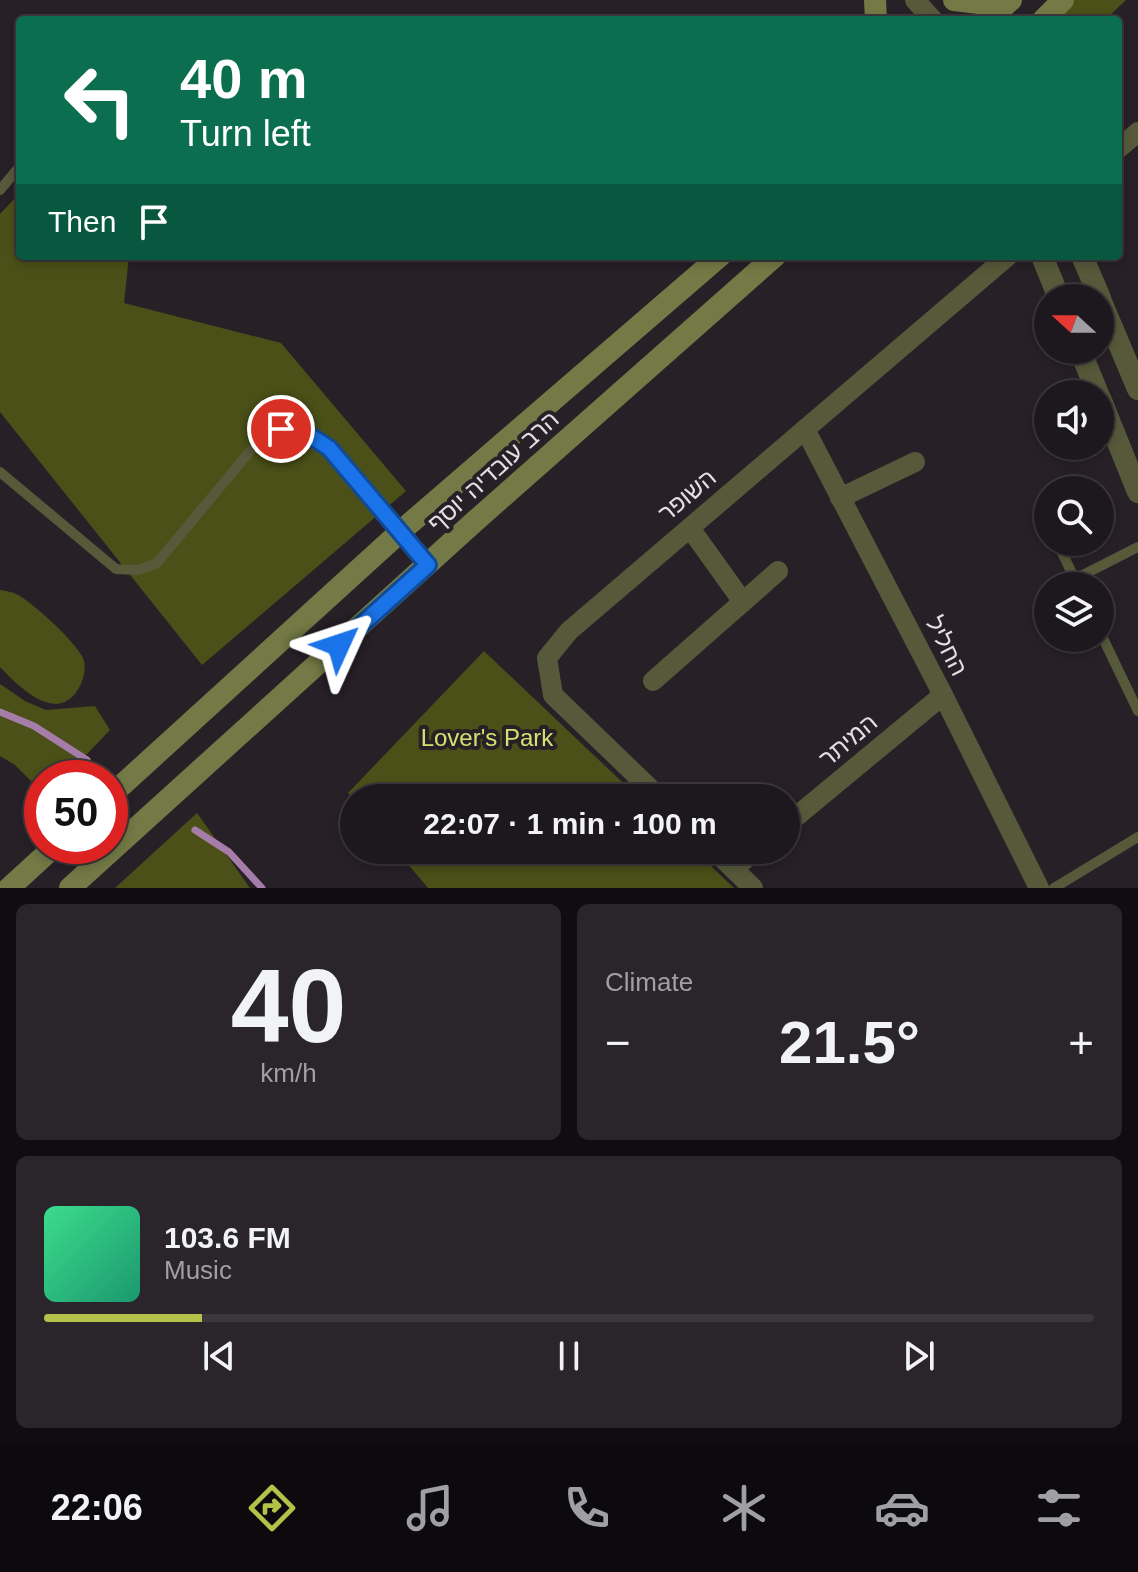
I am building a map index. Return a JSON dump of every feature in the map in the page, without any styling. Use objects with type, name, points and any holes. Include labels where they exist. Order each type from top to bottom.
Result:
[{"type":"main road","points":[[954,0],[979,3],[990,0]]},
{"type":"main road","points":[[993,16],[1011,0]]},
{"type":"main road","points":[[1047,16],[1063,0]]},
{"type":"main road","name":"הרב עובדיה יוסף","points":[[128,780],[400,532],[715,260]]},
{"type":"main road","name":"הרב עובדיה יוסף","points":[[70,888],[771,260]]},
{"type":"main road","points":[[9,888],[35,864]]},
{"type":"street","points":[[915,0],[929,16]]},
{"type":"street","points":[[1122,146],[1138,132]]},
{"type":"street","name":"השופר","points":[[645,784],[553,695],[547,658],[569,631],[1003,260]]},
{"type":"street","points":[[1044,260],[1053,284]]},
{"type":"street","points":[[1084,260],[1094,284]]},
{"type":"street","points":[[1114,332],[1138,389]]},
{"type":"street","name":"החליל","points":[[805,429],[1039,888]]},
{"type":"street","points":[[1114,433],[1138,492]]},
{"type":"street","points":[[840,498],[915,462]]},
{"type":"street","points":[[690,528],[743,602]]},
{"type":"street","points":[[653,681],[778,571]]},
{"type":"street","name":"המיתר","points":[[800,813],[943,695]]},
{"type":"street","points":[[728,864],[753,888]]},
{"type":"street","points":[[733,869],[739,864]]},
{"type":"lane","points":[[0,190],[16,171]]},
{"type":"lane","points":[[0,472],[116,569],[138,570],[157,563],[261,438],[281,429],[303,431],[329,448],[428,565]]},
{"type":"lane","points":[[1095,572],[1138,547]]},
{"type":"lane","points":[[1110,652],[1138,711]]},
{"type":"lane","points":[[1054,888],[1138,837]]},
{"type":"green space","points":[[1070,0],[1126,0],[1109,16],[1056,16]]},
{"type":"green space","points":[[16,197],[16,260],[129,260],[124,303],[281,343],[406,491],[202,665],[0,412],[0,214]]},
{"type":"green space","points":[[0,590],[16,594],[34,606],[81,654],[85,665],[84,676],[79,688],[68,700],[58,704],[47,703],[26,691],[0,667]]},
{"type":"green space","name":"Lover's Park","points":[[484,651],[624,784],[357,784]]},
{"type":"green space","points":[[0,684],[25,701],[46,710],[95,706],[110,730],[81,760],[24,760],[24,774],[0,756]]},
{"type":"green space","points":[[197,813],[250,888],[115,888]]},
{"type":"green space","points":[[408,864],[709,864],[734,888],[428,888]]},
{"type":"waterway","points":[[0,712],[34,726],[87,760]]},
{"type":"waterway","points":[[195,830],[229,852],[262,888]]},
{"type":"route","points":[[281,429],[303,431],[329,448],[428,565],[339,645]]}]
